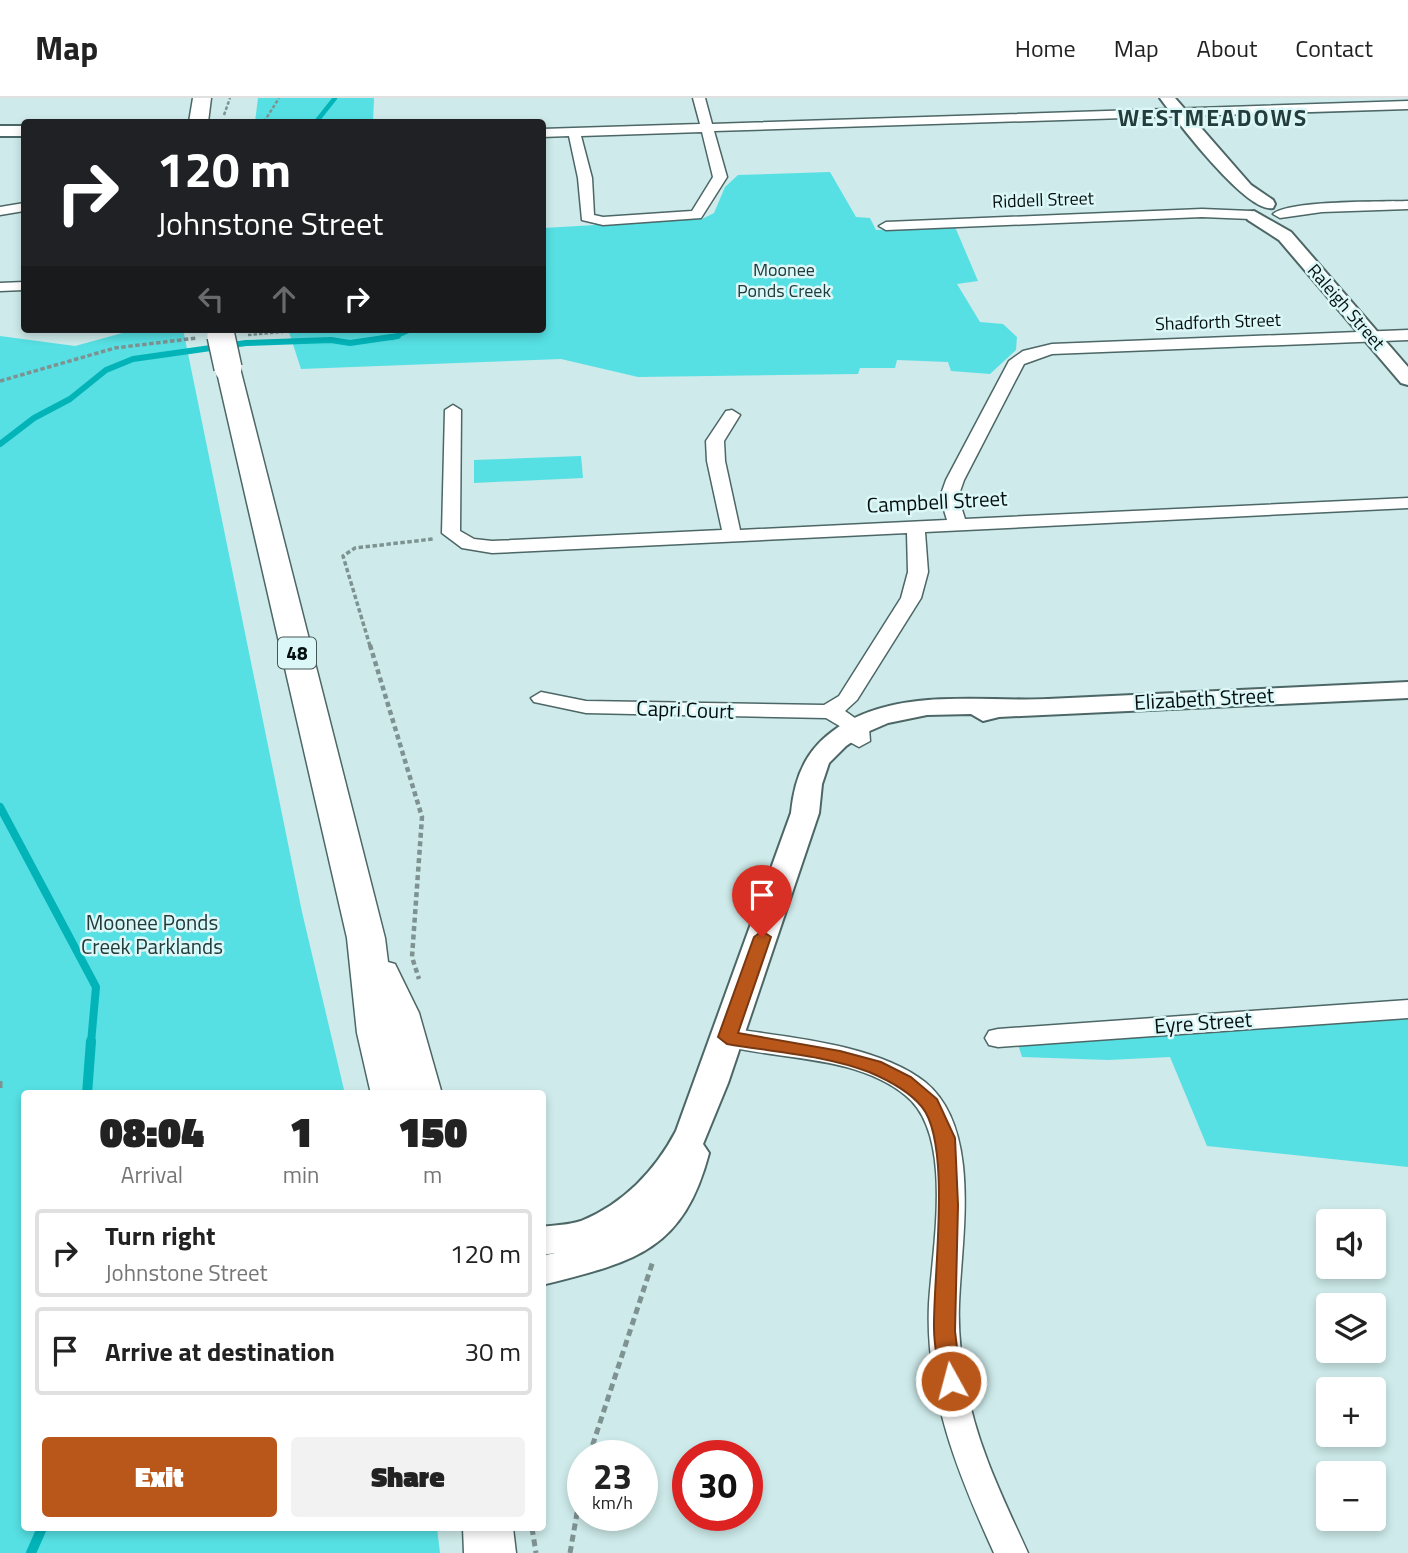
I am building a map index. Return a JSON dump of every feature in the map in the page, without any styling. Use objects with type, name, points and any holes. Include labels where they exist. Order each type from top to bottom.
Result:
[{"type":"main road","points":[[199,119],[202,98]]},
{"type":"main road","name":"48","points":[[220,333],[366,938],[377,1033],[391,1090]]},
{"type":"main road","name":"48","points":[[366,938],[399,1013],[421,1090]]},
{"type":"main road","points":[[488,1531],[490,1553]]},
{"type":"street","points":[[574,132],[584,178],[586,214],[603,221],[689,216],[701,211],[720,177],[699,98]]},
{"type":"street","name":"Raleigh Street","points":[[1167,98],[1408,379]]},
{"type":"street","points":[[546,133],[1408,105]]},
{"type":"street","points":[[0,131],[21,131]]},
{"type":"street","points":[[0,140],[21,141]]},
{"type":"street","name":"Riddell Street","points":[[886,226],[1202,213],[1260,208],[1408,205]]},
{"type":"street","points":[[0,211],[21,208]]},
{"type":"street","points":[[0,287],[21,286]]},
{"type":"street","name":"Shadforth Street","points":[[957,524],[949,497],[955,480],[1017,361],[1029,354],[1065,348],[1408,335]]},
{"type":"street","name":"Campbell Street","points":[[453,410],[451,533],[469,544],[492,547],[1408,503]]},
{"type":"street","points":[[732,415],[715,441],[716,461],[733,534]]},
{"type":"street","points":[[850,738],[830,710],[847,700],[911,598],[918,572],[916,526]]},
{"type":"street","name":"Elizabeth Street","points":[[698,1122],[806,813],[825,785],[833,765],[850,738],[915,720],[999,709],[1408,690]]},
{"type":"street","name":"Capri Court","points":[[541,698],[586,707],[812,713],[830,710]]},
{"type":"street","name":"Eyre Street","points":[[998,1038],[1408,1009]]},
{"type":"street","points":[[727,1037],[840,1057],[874,1067],[905,1082],[930,1104],[946,1138],[948,1205],[944,1331],[954,1407],[979,1485],[1011,1553]]},
{"type":"street","points":[[546,1270],[590,1259],[645,1235],[666,1218],[676,1205],[688,1176],[698,1122]]},
{"type":"street","points":[[546,1240],[589,1233],[646,1200],[677,1165],[698,1122]]},
{"type":"path","points":[[223,119],[230,98]]},
{"type":"path","points":[[265,119],[279,98]]},
{"type":"path","points":[[0,381],[92,354],[148,342]]},
{"type":"path","points":[[423,991],[412,957],[422,817],[343,556],[355,548],[429,541],[433,540],[433,532],[440,534]]},
{"type":"path","points":[[0,1081],[0,1092]]},
{"type":"path","points":[[594,1440],[655,1255],[645,1235]]},
{"type":"path","points":[[532,1531],[536,1553]]},
{"type":"path","points":[[570,1553],[574,1531]]},
{"type":"green space","points":[[258,98],[374,98],[373,119],[255,119]]},
{"type":"green space","name":"Moonee Ponds Creek","points":[[830,172],[856,217],[870,218],[876,230],[955,227],[978,281],[957,284],[980,322],[1003,324],[1017,337],[1016,350],[990,374],[951,371],[948,362],[897,360],[895,368],[860,368],[858,374],[638,377],[561,359],[301,369],[289,333],[546,333],[546,228],[702,219],[714,213],[725,187],[738,175]]},
{"type":"green space","name":"Moonee Ponds Creek Parklands","points":[[122,333],[184,333],[302,912],[344,1090],[21,1090],[21,1531],[437,1531],[440,1553],[0,1553],[0,336],[75,346]]},
{"type":"green space","points":[[581,456],[583,478],[474,483],[474,460]]},
{"type":"green space","points":[[1408,1018],[1408,1167],[1207,1146],[1170,1057],[1108,1060],[1022,1057],[1017,1041]]},
{"type":"waterway","name":"Moonee Ponds Creek","points":[[318,119],[335,98]]},
{"type":"waterway","name":"Moonee Ponds Creek","points":[[396,336],[404,333]]},
{"type":"waterway","name":"Moonee Ponds Creek","points":[[0,444],[34,418],[70,399],[106,370],[133,359],[246,343],[331,340],[350,343],[396,336]]},
{"type":"waterway","name":"Moonee Ponds Creek","points":[[392,338],[396,336]]},
{"type":"waterway","name":"Moonee Ponds Creek","points":[[0,807],[96,987],[91,1043]]},
{"type":"waterway","name":"Moonee Ponds Creek","points":[[87,1090],[91,1041]]},
{"type":"waterway","name":"Moonee Ponds Creek","points":[[31,1553],[41,1531]]},
{"type":"district","name":"WESTMEADOWS","points":[[1213,118]]},
{"type":"route","points":[[762,937],[727,1037],[840,1057],[874,1067],[905,1082],[930,1104],[946,1138],[948,1205],[944,1331],[951,1381]]}]
